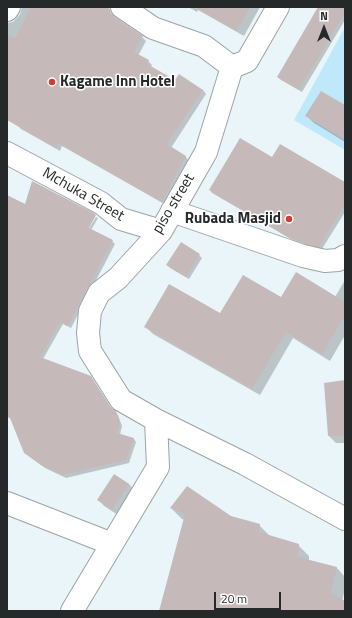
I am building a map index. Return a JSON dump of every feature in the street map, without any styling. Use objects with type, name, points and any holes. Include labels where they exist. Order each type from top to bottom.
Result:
[{"type":"street","points":[[122,7],[153,28],[204,46],[232,67],[247,61],[278,7]]},
{"type":"street","name":"piso street","points":[[232,67],[206,152],[161,231],[118,278],[99,293],[90,311],[88,333],[90,351],[121,400],[156,420],[245,464],[345,519]]},
{"type":"street","name":"Mchuka Street","points":[[7,153],[101,203],[121,219],[161,231]]},
{"type":"street","points":[[172,211],[303,256],[324,261],[338,260],[345,256]]},
{"type":"street","points":[[72,611],[158,467],[156,420]]},
{"type":"street","points":[[7,503],[112,544]]},
{"type":"shaded area","points":[[345,27],[345,150],[294,120]]},
{"type":"building","points":[[31,7],[107,7],[115,17],[143,36],[134,52],[149,60],[147,64],[175,80],[179,74],[203,90],[167,144],[186,156],[162,202],[58,143],[56,148],[7,120],[7,35],[15,38]]},
{"type":"building","points":[[195,7],[251,7],[236,31]]},
{"type":"building","points":[[318,7],[345,7],[345,13],[299,90],[277,77]]},
{"type":"building","points":[[321,91],[345,105],[345,140],[305,116]]},
{"type":"building","points":[[240,138],[272,157],[280,144],[345,182],[345,204],[319,247],[289,238],[209,190]]},
{"type":"building","points":[[32,181],[94,213],[96,215],[89,228],[113,240],[68,326],[60,322],[40,357],[91,376],[110,407],[116,411],[120,423],[117,433],[134,438],[126,460],[62,475],[41,465],[24,453],[10,418],[7,417],[7,195],[25,204]]},
{"type":"building","points":[[181,242],[200,254],[186,277],[166,265]]},
{"type":"building","points":[[296,272],[345,302],[345,316],[322,354],[286,332],[252,389],[144,327],[169,284],[220,313],[243,275],[281,297]]},
{"type":"building","points":[[345,380],[345,436],[328,436],[324,383]]},
{"type":"building","points":[[114,474],[129,484],[112,510],[97,500]]},
{"type":"building","points":[[187,486],[231,516],[260,524],[259,532],[299,544],[298,557],[337,567],[331,593],[345,601],[345,611],[159,611],[185,514],[170,508]]},
{"type":"place","name":"Kagame Inn Hotel","points":[[52,82]]},
{"type":"place","name":"Rubada Masjid","points":[[289,219]]}]
